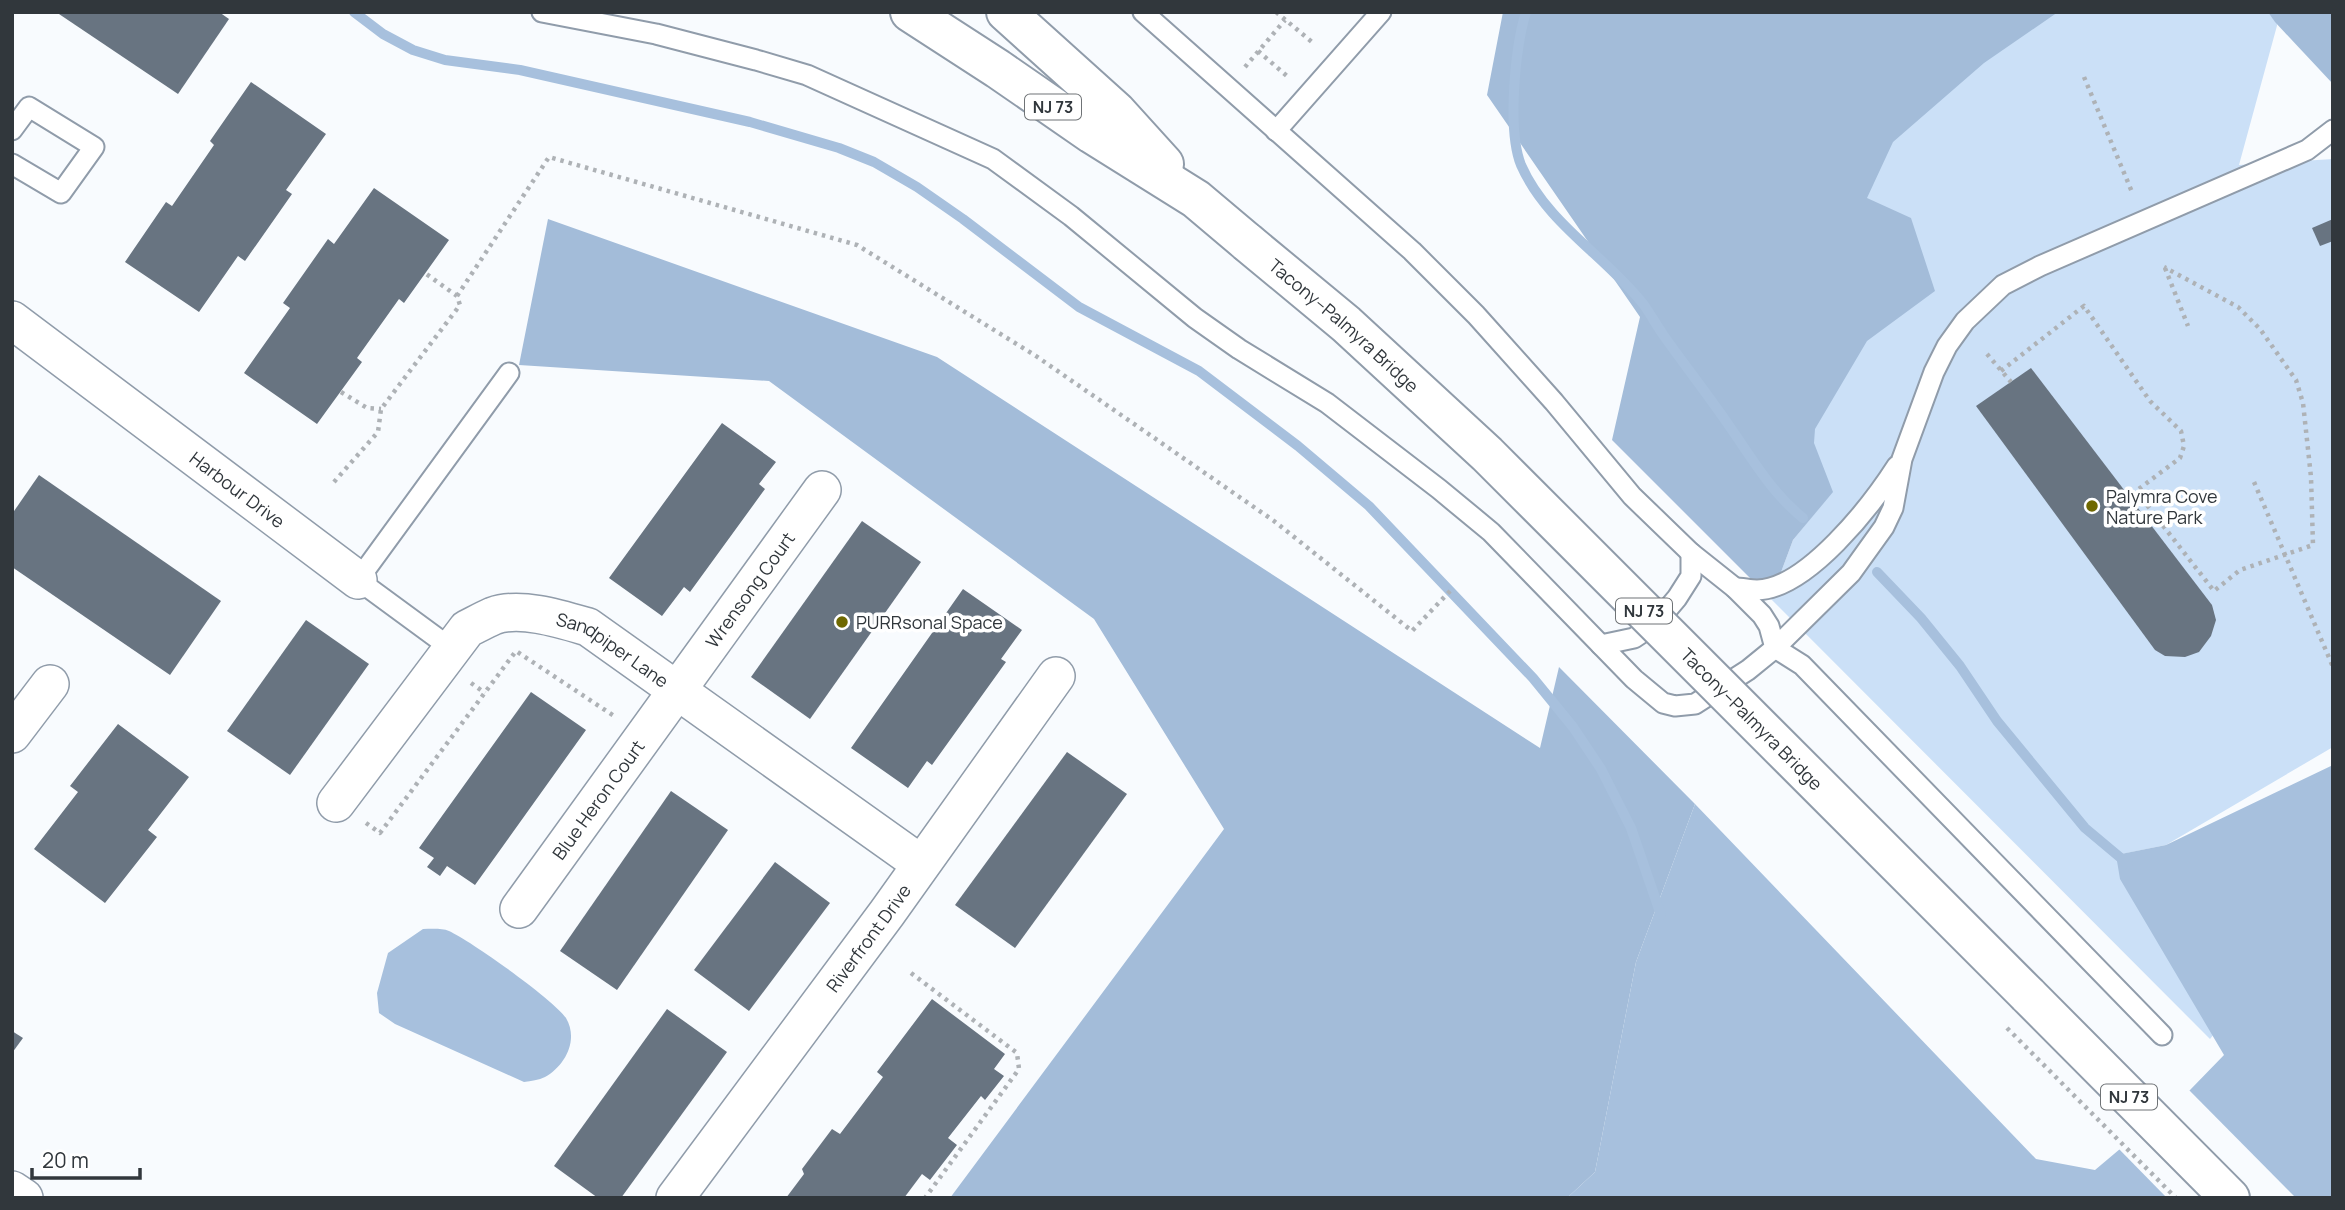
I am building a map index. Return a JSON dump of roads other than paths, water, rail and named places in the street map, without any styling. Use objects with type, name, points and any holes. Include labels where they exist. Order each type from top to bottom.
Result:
[{"type":"highway","name":"Tacony–Palmyra Bridge","points":[[910,12],[1196,200],[1346,324],[1487,454],[2231,1198]]},
{"type":"highway","name":"Tacony–Palmyra Bridge","points":[[1006,12],[1116,111],[1196,200]]},
{"type":"street","name":"Harbour Drive","points":[[16,330],[359,580]]},
{"type":"street","name":"Wrensong Court","points":[[678,692],[822,490]]},
{"type":"street","name":"Sandpiper Lane","points":[[336,803],[467,629],[495,615],[528,613],[588,627],[921,864]]},
{"type":"street","name":"Riverfront Drive","points":[[675,1198],[1056,676]]},
{"type":"street","points":[[12,734],[50,684]]},
{"type":"street","name":"Blue Heron Court","points":[[519,909],[678,692]]},
{"type":"street","points":[[12,1190],[24,1198]]},
{"type":"lane","points":[[542,12],[656,34],[807,75],[993,159],[1071,216],[1195,318],[1239,349],[1327,403],[1439,489],[1491,532],[1653,696],[1663,703],[1675,706],[1695,704],[1729,683],[1775,648],[1851,573],[1884,527],[1893,508],[1902,459],[1930,382],[1947,346],[1965,321],[2003,285],[2040,266],[2307,150],[2333,130]]},
{"type":"lane","points":[[1143,12],[1412,251],[1461,300],[1554,402],[1632,496],[1762,615],[1769,626],[1775,648],[1802,665],[2162,1035]]},
{"type":"lane","points":[[1276,131],[1381,12]]},
{"type":"lane","points":[[12,130],[29,107],[94,147],[61,193],[12,164]]},
{"type":"lane","points":[[359,580],[509,373]]},
{"type":"lane","points":[[1735,588],[1758,590],[1779,585],[1800,573],[1861,516],[1902,459]]},
{"type":"lane","points":[[1601,646],[1634,638],[1655,624],[1691,576],[1692,553]]},
{"type":"lane","name":"Harbour Drive","points":[[359,580],[452,649]]},
{"type":"waterway","points":[[354,12],[383,34],[413,50],[445,60],[520,70],[750,122],[839,148],[874,162],[917,187],[963,219],[1079,307],[1199,371],[1298,446],[1369,506],[1533,678],[1573,727],[1601,769],[1631,828],[1661,915]]},
{"type":"waterway","points":[[1526,12],[1516,67],[1514,131],[1521,165],[1532,186],[1561,222],[1629,287],[1644,305],[1763,475],[1803,518]]},
{"type":"waterway","points":[[1877,572],[1921,618],[1960,666],[1997,721],[2085,828],[2128,864]]},
{"type":"place","name":"Palymra Cove Nature Park","points":[[2092,506]]},
{"type":"place","name":"PURRsonal Space","points":[[842,622]]}]
